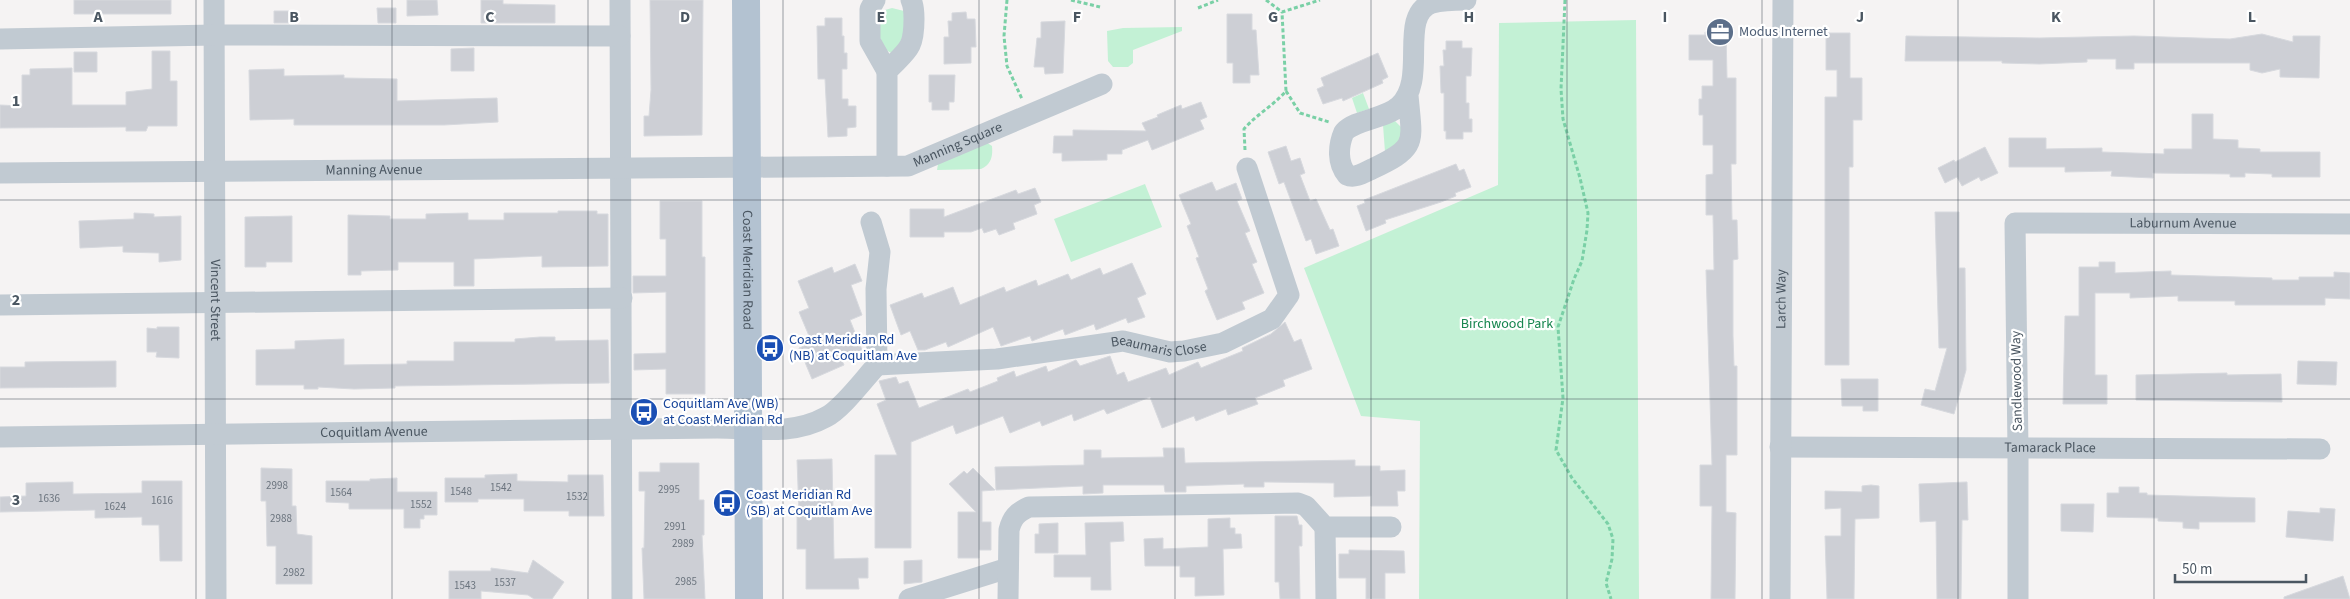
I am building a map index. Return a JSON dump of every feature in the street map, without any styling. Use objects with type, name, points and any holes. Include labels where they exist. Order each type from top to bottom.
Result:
[{"type":"main road","name":"Coast Meridian Road","points":[[746,0],[749,599]]},
{"type":"street","name":"Vincent Street","points":[[214,0],[216,599]]},
{"type":"street","points":[[620,0],[622,599]]},
{"type":"street","points":[[875,0],[870,9],[870,42],[887,71],[887,166]]},
{"type":"street","points":[[887,71],[911,45],[914,38],[914,5],[911,0]]},
{"type":"street","points":[[1408,95],[1411,134],[1406,149],[1399,156],[1350,177],[1344,172],[1340,157],[1341,139],[1346,130],[1399,107],[1408,95],[1414,82],[1416,19],[1422,10],[1440,0],[1466,0]]},
{"type":"street","name":"Larch Way","points":[[1780,599],[1783,0]]},
{"type":"street","points":[[0,39],[215,35],[620,36]]},
{"type":"street","name":"Manning Square","points":[[746,166],[908,166],[1102,84]]},
{"type":"street","name":"Manning Avenue","points":[[0,173],[746,166]]},
{"type":"street","name":"Beaumaris Close","points":[[877,365],[997,360],[1111,342],[1132,343],[1170,352],[1184,351],[1223,344],[1272,319],[1289,295],[1247,168]]},
{"type":"street","points":[[748,429],[791,430],[827,417],[877,365],[876,289],[880,252],[871,222]]},
{"type":"street","name":"Laburnum Avenue","points":[[2015,223],[2350,224]]},
{"type":"street","name":"Sandlewood Way","points":[[2015,223],[2018,599]]},
{"type":"street","points":[[0,305],[622,298]]},
{"type":"street","name":"Coquitlam Avenue","points":[[0,437],[748,429]]},
{"type":"street","name":"Tamarack Place","points":[[1780,447],[2320,449]]},
{"type":"street","points":[[1008,599],[1009,530],[1012,520],[1018,513],[1029,507],[1298,503],[1306,506],[1326,528],[1326,599]]},
{"type":"street","points":[[1326,528],[1392,528]]},
{"type":"street","points":[[909,599],[1008,568]]},
{"type":"path","points":[[1007,0],[1004,36],[1007,66],[1030,115]]},
{"type":"path","points":[[1071,0],[1100,8]]},
{"type":"path","points":[[1198,8],[1218,0]]},
{"type":"path","points":[[1266,0],[1282,12]]},
{"type":"path","points":[[1282,12],[1320,0]]},
{"type":"path","points":[[1565,0],[1561,89],[1563,118],[1583,190],[1588,222],[1582,261],[1558,327],[1563,398],[1556,450],[1572,478],[1608,524],[1613,539],[1612,559],[1606,583],[1611,599]]},
{"type":"path","points":[[1282,12],[1286,91],[1300,113],[1338,124],[1346,130]]},
{"type":"path","points":[[1247,168],[1244,129],[1256,116],[1274,104],[1286,91]]},
{"type":"green space","points":[[892,8],[904,11],[908,19],[898,50],[892,53],[887,51],[882,43],[878,17],[885,10]]},
{"type":"green space","name":"Birchwood Park","points":[[1636,20],[1639,599],[1419,599],[1420,421],[1361,416],[1304,268],[1498,185],[1499,23]]},
{"type":"green space","points":[[1182,27],[1182,31],[1133,50],[1133,63],[1128,67],[1113,67],[1108,61],[1107,31],[1123,28]]},
{"type":"green space","points":[[1363,93],[1369,109],[1357,113],[1352,98]]},
{"type":"green space","points":[[1395,121],[1402,128],[1401,140],[1385,152],[1383,125]]},
{"type":"green space","points":[[986,142],[992,146],[992,157],[987,165],[981,169],[937,170],[938,164]]},
{"type":"green space","points":[[1145,184],[1162,227],[1071,262],[1054,219]]},
{"type":"building","points":[[74,0],[171,0],[171,14],[74,14]]},
{"type":"building","points":[[407,0],[437,0],[438,15],[407,16]]},
{"type":"building","points":[[481,0],[503,0],[503,4],[555,5],[555,23],[481,23]]},
{"type":"building","points":[[650,0],[703,0],[702,135],[644,136],[644,116],[649,116],[651,90]]},
{"type":"building","points":[[377,8],[396,8],[396,23],[378,23]]},
{"type":"building","points":[[274,11],[289,11],[289,23],[274,23]]},
{"type":"building","points":[[966,12],[967,19],[975,19],[976,47],[971,47],[971,63],[944,64],[944,37],[949,37],[948,21],[952,21],[952,13]]},
{"type":"building","points":[[1227,14],[1252,14],[1252,30],[1256,30],[1259,75],[1250,75],[1250,83],[1233,83],[1233,63],[1227,63]]},
{"type":"building","points":[[825,18],[842,18],[842,36],[844,36],[844,53],[847,53],[847,69],[842,69],[842,99],[848,99],[848,106],[856,106],[856,127],[847,128],[847,136],[828,137],[825,79],[818,79],[817,26],[825,26]]},
{"type":"building","points":[[1065,21],[1063,73],[1045,74],[1044,67],[1034,67],[1037,38],[1041,38],[1041,22]]},
{"type":"building","points":[[1705,32],[1726,32],[1727,78],[1736,78],[1736,164],[1731,164],[1732,220],[1737,220],[1738,259],[1733,260],[1734,366],[1737,366],[1737,455],[1726,455],[1726,512],[1736,513],[1735,599],[1711,599],[1712,506],[1700,506],[1700,465],[1712,465],[1706,270],[1714,270],[1713,215],[1706,215],[1706,175],[1713,174],[1713,145],[1703,145],[1703,115],[1699,115],[1699,99],[1702,99],[1702,86],[1713,86],[1713,60],[1689,60],[1689,35],[1705,35]]},
{"type":"building","points":[[1826,33],[1850,33],[1850,78],[1862,78],[1862,120],[1853,120],[1853,167],[1849,167],[1849,365],[1825,365],[1825,97],[1837,97],[1837,70],[1826,70]]},
{"type":"building","points":[[2262,34],[2293,42],[2293,36],[2320,36],[2319,78],[2280,77],[2280,69],[2262,73],[2250,70],[2250,63],[2134,63],[2134,69],[2116,69],[2116,59],[2087,59],[2087,62],[2039,64],[2002,63],[2002,61],[1905,61],[1906,36],[2040,38],[2134,36],[2230,39]]},
{"type":"building","points":[[1446,41],[1462,41],[1462,48],[1472,48],[1471,76],[1466,76],[1466,103],[1469,103],[1469,119],[1472,119],[1472,132],[1463,132],[1463,139],[1446,139],[1446,131],[1444,131],[1444,93],[1441,93],[1440,66],[1444,66],[1443,50],[1446,50]]},
{"type":"building","points":[[474,48],[474,71],[451,71],[451,49]]},
{"type":"building","points":[[152,51],[170,51],[170,81],[177,81],[177,126],[148,126],[146,131],[126,131],[126,127],[0,128],[0,105],[22,106],[22,75],[30,75],[30,69],[72,68],[72,105],[126,105],[126,92],[152,89]]},
{"type":"building","points":[[74,52],[97,52],[97,72],[74,72]]},
{"type":"building","points":[[1378,53],[1388,77],[1382,80],[1383,83],[1343,101],[1342,98],[1323,104],[1317,89],[1324,86],[1321,78]]},
{"type":"building","points":[[284,69],[284,76],[344,75],[344,78],[397,79],[397,101],[497,98],[498,122],[444,125],[294,125],[294,119],[250,120],[249,70]]},
{"type":"building","points":[[929,75],[955,75],[954,102],[949,102],[949,110],[932,110],[932,102],[929,102]]},
{"type":"building","points":[[1201,102],[1207,117],[1200,120],[1204,129],[1152,150],[1148,140],[1122,150],[1122,154],[1107,154],[1107,160],[1062,161],[1062,153],[1053,153],[1054,136],[1073,136],[1073,130],[1146,131],[1142,123],[1158,117],[1157,115],[1181,105],[1182,109]]},
{"type":"building","points":[[2192,114],[2213,114],[2213,139],[2238,140],[2238,148],[2260,149],[2260,152],[2320,152],[2320,177],[2272,177],[2272,174],[2245,173],[2245,177],[2230,177],[2230,174],[2153,173],[2153,178],[2111,176],[2112,171],[2065,172],[2065,167],[2009,167],[2009,138],[2046,138],[2046,149],[2102,148],[2102,152],[2164,154],[2164,149],[2192,149]]},
{"type":"building","points":[[1286,146],[1291,161],[1300,158],[1305,173],[1300,175],[1310,201],[1316,199],[1330,230],[1333,229],[1339,246],[1316,254],[1311,239],[1306,241],[1284,182],[1279,184],[1268,152]]},
{"type":"building","points":[[1985,147],[1998,173],[1981,181],[1979,177],[1962,186],[1957,177],[1945,183],[1938,168]]},
{"type":"building","points":[[1456,164],[1459,171],[1464,169],[1471,187],[1455,193],[1456,196],[1441,202],[1385,220],[1386,223],[1366,231],[1357,206],[1365,203],[1364,200]]},
{"type":"building","points":[[1212,182],[1216,191],[1236,183],[1242,199],[1237,201],[1250,231],[1245,233],[1257,262],[1252,264],[1264,293],[1242,302],[1245,309],[1217,320],[1205,291],[1208,289],[1196,258],[1199,257],[1187,226],[1191,224],[1179,195]]},
{"type":"building","points":[[1035,188],[1041,202],[1034,205],[1037,214],[1013,223],[1015,229],[999,235],[996,229],[984,233],[982,228],[971,232],[944,232],[944,237],[910,237],[910,209],[944,209],[944,217],[1016,190],[1018,194]]},
{"type":"building","points":[[660,201],[702,201],[702,257],[705,257],[705,394],[666,394],[666,369],[634,370],[634,354],[666,353],[666,292],[633,293],[633,276],[666,276],[666,239],[660,239]]},
{"type":"building","points":[[558,211],[597,211],[597,214],[608,214],[608,266],[542,267],[542,256],[474,259],[474,286],[454,286],[454,262],[398,262],[398,270],[361,271],[361,275],[348,275],[348,215],[390,216],[390,219],[426,219],[426,214],[468,213],[468,220],[504,220],[504,213],[558,213]]},
{"type":"building","points":[[1935,212],[1959,212],[1959,268],[1965,268],[1966,370],[1954,414],[1921,405],[1925,389],[1935,391],[1947,348],[1939,348]]},
{"type":"building","points":[[134,213],[154,214],[154,217],[181,216],[181,260],[159,262],[159,253],[123,252],[123,246],[80,248],[79,221],[134,219]]},
{"type":"building","points":[[292,216],[292,262],[266,262],[266,267],[245,267],[245,217]]},
{"type":"building","points":[[2099,262],[2115,262],[2115,273],[2171,271],[2171,275],[2272,278],[2272,280],[2299,280],[2299,277],[2334,277],[2334,272],[2350,273],[2350,299],[2325,298],[2325,305],[2235,305],[2235,301],[2178,301],[2178,296],[2130,298],[2130,293],[2095,293],[2095,375],[2107,375],[2107,404],[2063,404],[2065,316],[2079,316],[2079,267],[2099,267]]},
{"type":"building","points":[[1132,263],[1146,294],[1137,298],[1145,317],[1128,323],[1126,318],[1096,330],[1094,324],[1065,335],[1063,329],[1032,341],[1030,336],[1001,346],[993,327],[948,347],[946,342],[925,350],[918,350],[910,331],[901,335],[890,305],[922,293],[924,298],[953,287],[960,305],[1004,287],[1006,292],[1036,280],[1038,286],[1068,274],[1071,280],[1100,268],[1103,275]]},
{"type":"building","points":[[855,264],[862,281],[851,285],[862,315],[850,320],[862,350],[841,358],[844,365],[812,379],[799,348],[812,343],[799,312],[809,308],[798,281],[832,267],[834,273]]},
{"type":"building","points":[[1285,322],[1294,342],[1301,339],[1312,369],[1283,380],[1285,386],[1255,398],[1258,404],[1228,415],[1226,409],[1196,421],[1194,416],[1162,428],[1150,397],[1107,414],[1104,409],[1074,421],[1072,414],[1042,426],[1040,421],[1010,433],[1003,416],[956,434],[953,425],[911,442],[911,548],[875,548],[875,455],[897,455],[877,404],[886,400],[879,381],[896,377],[899,384],[908,381],[919,408],[968,389],[970,392],[998,381],[997,378],[1014,371],[1016,377],[1046,366],[1048,372],[1076,360],[1080,366],[1110,356],[1117,375],[1124,372],[1128,382],[1166,368],[1169,375],[1198,362],[1201,368],[1243,351],[1242,348],[1271,334]]},
{"type":"building","points":[[157,327],[179,327],[179,358],[156,357],[157,352],[147,352],[147,328],[157,329]]},
{"type":"building","points":[[555,337],[555,341],[608,340],[609,383],[395,386],[395,388],[354,389],[318,387],[318,389],[304,389],[304,385],[256,385],[256,350],[295,349],[295,341],[344,339],[344,365],[407,364],[407,361],[454,361],[454,342],[515,342],[515,339]]},
{"type":"building","points":[[116,361],[116,387],[0,388],[0,367],[25,367],[25,362]]},
{"type":"building","points":[[2298,361],[2337,362],[2336,385],[2297,384]]},
{"type":"building","points":[[2227,373],[2227,375],[2281,374],[2282,402],[2136,400],[2136,375]]},
{"type":"building","points":[[1841,379],[1878,379],[1878,411],[1863,411],[1863,406],[1842,406]]},
{"type":"building","points":[[1163,448],[1184,448],[1185,463],[1355,460],[1355,466],[1380,466],[1380,471],[1405,470],[1405,491],[1397,491],[1398,506],[1371,506],[1371,496],[1334,497],[1334,483],[1264,482],[1264,487],[1244,487],[1244,484],[1186,486],[1186,492],[1165,492],[1164,485],[1103,485],[1103,493],[1083,494],[1083,486],[996,490],[995,467],[1084,465],[1084,450],[1101,450],[1101,458],[1164,457]]},
{"type":"building","points":[[832,459],[834,559],[868,558],[868,578],[858,578],[859,589],[806,589],[806,549],[797,549],[797,513],[799,513],[797,460]]},
{"type":"building","points":[[660,463],[699,463],[699,500],[704,500],[704,535],[702,535],[705,599],[644,599],[642,548],[644,548],[645,491],[639,491],[639,472],[660,472]]},
{"type":"building","points":[[261,468],[292,469],[292,506],[296,506],[297,534],[312,536],[312,584],[276,584],[276,546],[267,546],[266,501],[261,501]]},
{"type":"building","points":[[973,468],[995,490],[982,491],[982,522],[991,522],[991,550],[979,550],[979,558],[958,558],[958,512],[976,512],[949,484],[964,471],[967,474]]},
{"type":"building","points":[[517,474],[517,481],[568,482],[568,475],[603,475],[604,516],[569,516],[569,511],[524,511],[524,499],[478,499],[478,502],[445,502],[445,478],[485,478],[485,475]]},
{"type":"building","points":[[397,478],[397,492],[437,492],[437,515],[424,515],[424,519],[420,519],[420,528],[404,528],[404,509],[349,509],[349,503],[326,502],[326,481],[370,481],[370,479]]},
{"type":"building","points":[[142,481],[182,481],[182,561],[160,561],[159,525],[142,525],[142,517],[95,518],[95,510],[0,512],[0,497],[26,496],[26,483],[73,482],[73,494],[142,493]]},
{"type":"building","points":[[1967,482],[1968,520],[1962,520],[1961,599],[1937,599],[1936,521],[1920,522],[1919,484]]},
{"type":"building","points":[[1862,486],[1879,486],[1879,518],[1855,519],[1854,599],[1827,599],[1825,536],[1841,536],[1841,508],[1825,509],[1825,491],[1862,492]]},
{"type":"building","points":[[2119,487],[2139,487],[2139,493],[2147,493],[2147,495],[2255,498],[2255,522],[2199,522],[2199,529],[2183,528],[2183,522],[2158,521],[2158,518],[2107,517],[2107,493],[2119,493]]},
{"type":"building","points":[[2061,504],[2094,504],[2093,532],[2061,531]]},
{"type":"building","points":[[2320,508],[2335,509],[2333,541],[2286,537],[2288,511],[2320,513]]},
{"type":"building","points":[[1275,516],[1297,516],[1299,525],[1302,525],[1302,546],[1299,546],[1300,599],[1280,599],[1279,582],[1275,582]]},
{"type":"building","points":[[1230,518],[1230,528],[1235,528],[1235,534],[1241,534],[1242,548],[1223,549],[1224,595],[1195,596],[1195,577],[1180,577],[1180,566],[1145,566],[1144,539],[1163,538],[1163,549],[1208,547],[1208,519]]},
{"type":"building","points":[[1123,522],[1124,541],[1110,542],[1111,590],[1091,590],[1091,577],[1054,577],[1054,555],[1086,555],[1085,523]]},
{"type":"building","points":[[1058,523],[1058,553],[1035,553],[1035,534],[1039,534],[1039,524]]},
{"type":"building","points":[[1349,550],[1404,551],[1405,573],[1385,573],[1385,599],[1366,599],[1366,578],[1339,578],[1339,554],[1349,554]]},
{"type":"building","points":[[533,560],[564,582],[552,599],[534,599],[528,595],[481,591],[481,599],[449,599],[449,571],[491,571],[491,568],[528,573]]},
{"type":"building","points":[[922,560],[922,582],[904,584],[904,561]]},
{"type":"building","points":[[2343,576],[2350,599],[2284,599],[2284,597]]},
{"type":"place","name":"Modus Internet","points":[[1720,32]]},
{"type":"place","name":"Coast Meridian Rd (NB) at Coquitlam Ave","points":[[770,348]]},
{"type":"place","name":"Coquitlam Ave (WB) at Coast Meridian Rd","points":[[644,412]]},
{"type":"place","name":"Coast Meridian Rd (SB) at Coquitlam Ave","points":[[727,503]]}]
